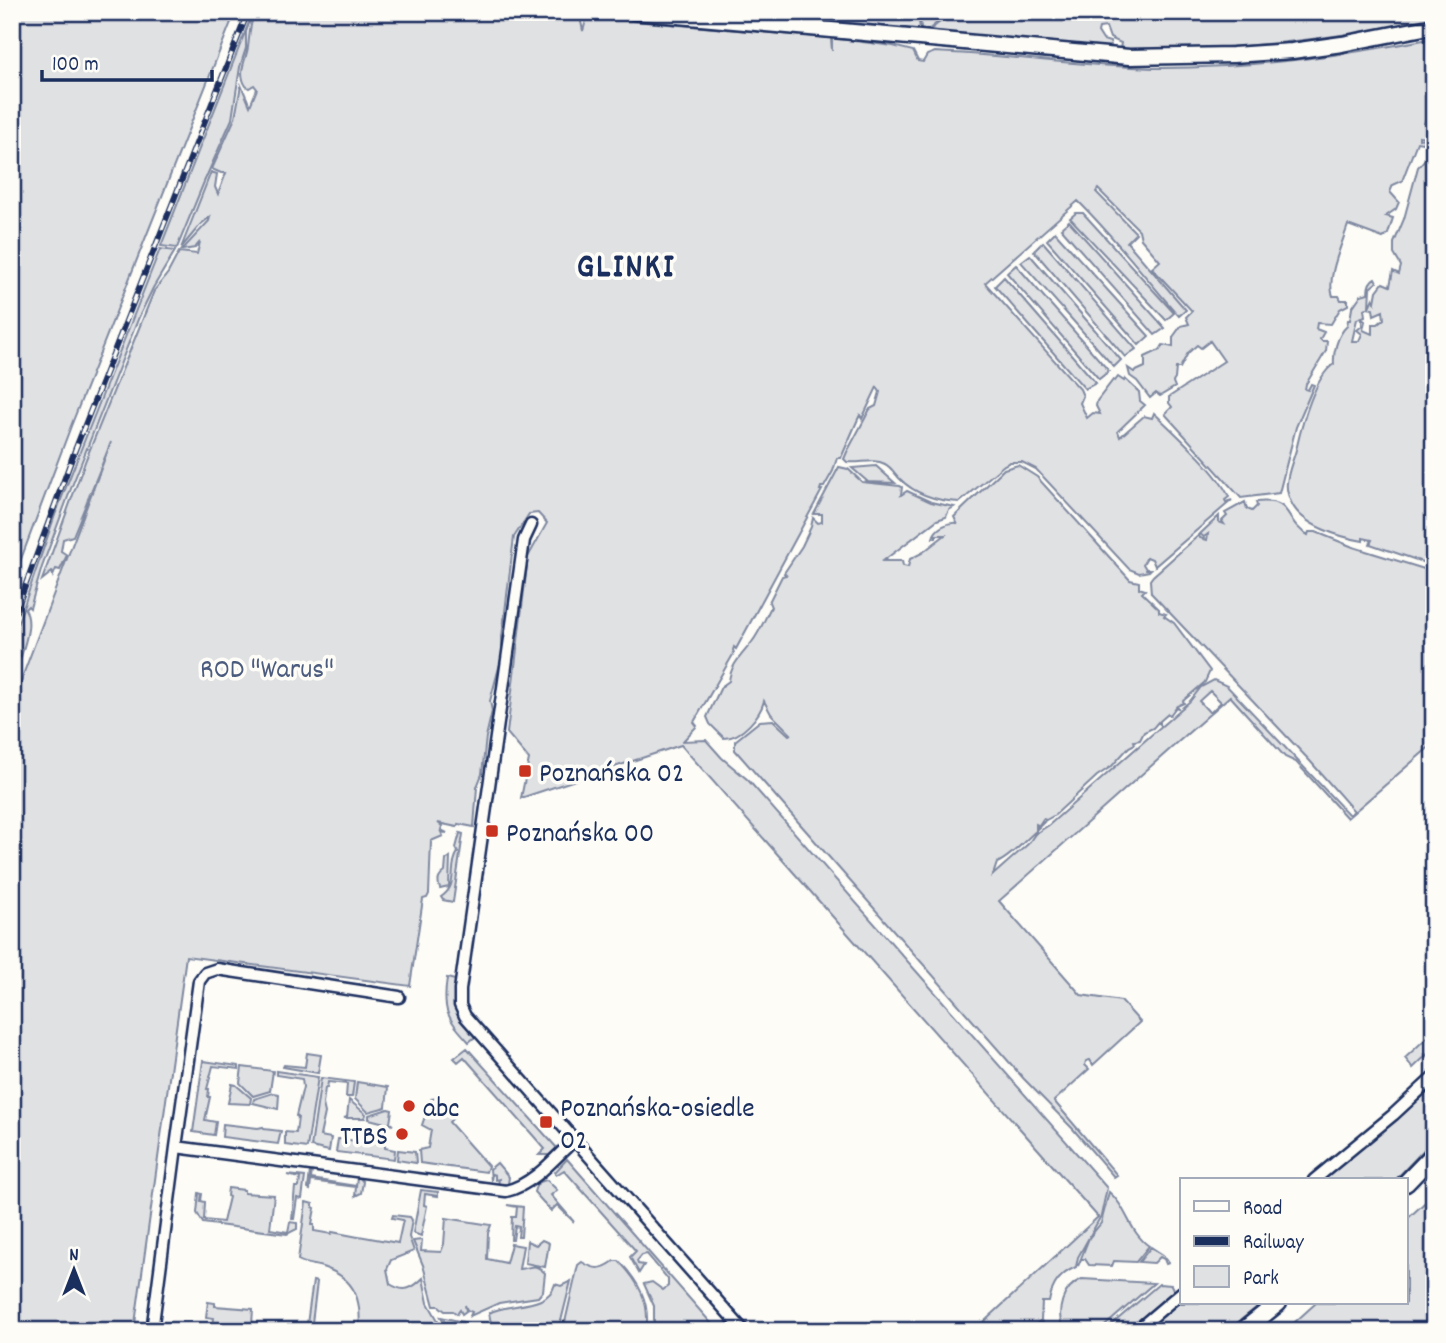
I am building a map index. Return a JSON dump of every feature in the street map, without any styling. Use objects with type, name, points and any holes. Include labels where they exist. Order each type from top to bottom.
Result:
[{"type":"highway","points":[[1408,1181],[1434,1154]]},
{"type":"highway","points":[[1242,1331],[1277,1304]]},
{"type":"main road","points":[[634,12],[1129,57],[1292,51],[1379,38],[1434,26]]},
{"type":"street","points":[[531,525],[524,540],[459,1002],[465,1016],[744,1331]]},
{"type":"street","points":[[152,1331],[199,981],[205,973],[217,969],[399,997]]},
{"type":"street","points":[[1316,1178],[1393,1115],[1434,1077]]},
{"type":"street","points":[[176,1147],[506,1191],[526,1181],[574,1140]]},
{"type":"street","points":[[1136,1331],[1180,1294]]},
{"type":"green space","points":[[12,12],[235,12],[71,426],[12,583]]},
{"type":"green space","points":[[253,12],[246,32],[246,48],[240,67],[232,119],[177,248],[161,246]]},
{"type":"green space","name":"ROD \"Warus\"","points":[[255,12],[531,12],[580,17],[583,31],[587,17],[831,38],[832,51],[832,38],[913,51],[918,61],[923,62],[927,55],[935,52],[1153,68],[1294,60],[1434,38],[1434,94],[1424,124],[1428,130],[1425,137],[1419,136],[1419,139],[1424,138],[1423,143],[1417,142],[1402,181],[1393,185],[1390,192],[1399,202],[1396,209],[1386,216],[1393,218],[1388,234],[1383,238],[1348,225],[1336,261],[1331,289],[1333,296],[1348,300],[1348,305],[1340,309],[1331,324],[1317,323],[1316,329],[1324,332],[1320,339],[1327,341],[1326,351],[1306,384],[1305,389],[1308,390],[1311,384],[1314,385],[1296,427],[1279,493],[1241,498],[1165,414],[1172,407],[1169,397],[1224,361],[1210,341],[1201,348],[1197,345],[1188,353],[1180,368],[1176,368],[1173,382],[1175,387],[1160,396],[1156,393],[1150,398],[1130,376],[1128,368],[1134,372],[1145,367],[1145,357],[1160,350],[1163,345],[1173,347],[1173,337],[1181,326],[1189,324],[1186,317],[1192,311],[1152,268],[1160,261],[1141,239],[1139,230],[1098,189],[1096,192],[1136,233],[1127,242],[1186,310],[1179,316],[1078,201],[985,283],[1080,389],[1083,396],[1080,403],[1087,418],[1093,413],[1100,414],[1097,401],[1113,380],[1118,377],[1124,381],[1125,379],[1139,392],[1140,401],[1145,405],[1118,431],[1120,437],[1144,416],[1152,418],[1154,413],[1216,476],[1229,497],[1226,502],[1232,500],[1155,566],[1152,559],[1147,557],[1143,564],[1146,569],[1151,569],[1139,573],[1129,569],[1036,469],[1022,462],[1004,465],[960,502],[936,499],[920,493],[906,485],[889,467],[880,462],[847,462],[844,459],[847,452],[870,409],[876,406],[880,392],[877,387],[862,419],[860,415],[841,458],[837,458],[833,471],[824,487],[821,487],[822,490],[736,649],[734,647],[734,653],[694,722],[697,726],[683,741],[706,740],[748,780],[1107,1188],[1101,1216],[1078,1257],[1076,1267],[1058,1280],[1049,1302],[1042,1302],[1041,1320],[1035,1325],[1042,1322],[1042,1331],[1021,1331],[1030,1326],[1019,1331],[974,1331],[1098,1217],[681,745],[521,798],[529,759],[507,733],[528,557],[547,523],[538,513],[529,514],[514,537],[502,656],[490,701],[492,711],[482,774],[477,787],[474,827],[438,823],[442,826],[441,830],[447,833],[441,832],[443,836],[431,841],[429,894],[423,899],[410,986],[186,956],[134,1331],[12,1331],[12,717],[23,675],[111,442],[73,536],[63,539],[61,551],[67,555],[60,570],[56,569],[53,576],[52,572],[42,580],[86,459],[154,291],[179,252],[197,254],[200,242],[195,248],[182,250],[210,217],[181,248],[211,172],[217,174],[215,187],[218,194],[226,173],[212,169],[235,118],[241,85],[250,106],[257,89],[254,85],[249,88],[246,86],[242,76]]},
{"type":"green space","points":[[759,12],[827,12],[829,21],[808,21]]},
{"type":"green space","points":[[828,12],[918,12],[920,30],[831,22]]},
{"type":"green space","points":[[920,12],[950,12],[927,31],[921,30]]},
{"type":"green space","points":[[953,12],[1434,12],[1434,19],[1358,33],[1283,42],[1130,50],[1120,49],[1121,43],[1110,38],[1106,27],[1099,28],[1098,32],[1103,40],[1110,42],[1112,49],[932,32],[931,29]]},
{"type":"green space","points":[[1427,157],[1434,160],[1434,566],[1370,544],[1372,540],[1344,537],[1313,524],[1297,512],[1287,491],[1290,469],[1310,401],[1321,379],[1334,364],[1336,345],[1350,320],[1352,308],[1361,295],[1368,293],[1373,279],[1377,282],[1370,288],[1369,307],[1373,298],[1375,302],[1377,291],[1383,283],[1390,286],[1393,271],[1399,274],[1401,266],[1394,254],[1394,243],[1404,219],[1418,167]],"holes":[[[1364,309],[1373,309],[1374,315],[1383,311],[1384,319],[1378,324],[1372,324],[1372,334],[1363,330],[1365,321],[1362,319],[1362,326],[1357,330],[1362,334],[1359,341],[1352,341],[1357,319],[1365,316]]]},
{"type":"green space","points":[[1076,213],[1083,213],[1174,313],[1166,320],[1070,218]]},
{"type":"green space","points":[[1069,221],[1165,328],[1155,335],[1061,228]]},
{"type":"green space","points":[[1055,232],[1149,336],[1139,345],[1047,240]]},
{"type":"green space","points":[[1043,242],[1136,349],[1125,357],[1034,251]]},
{"type":"green space","points":[[160,249],[175,251],[139,317],[72,486],[30,608],[28,606],[25,609],[28,626],[21,657],[12,647],[12,640],[55,515]]},
{"type":"green space","points":[[1030,255],[1121,360],[1114,367],[1021,262]]},
{"type":"green space","points":[[1016,265],[1109,371],[1099,379],[1007,273]]},
{"type":"green space","points":[[1004,277],[1096,383],[1085,389],[995,286]]},
{"type":"green space","points":[[1018,465],[1037,477],[1130,580],[1139,582],[1139,588],[1145,590],[1142,593],[1159,612],[1166,614],[1164,616],[1174,623],[1210,671],[1205,682],[1183,701],[1184,703],[1177,706],[1178,708],[1160,721],[1160,724],[1158,722],[1144,732],[1140,740],[1134,741],[1135,744],[1112,766],[1097,776],[1055,815],[1043,819],[1039,825],[1045,821],[1036,831],[997,863],[993,875],[1028,844],[1035,834],[1049,825],[1190,701],[1201,687],[1214,680],[1227,686],[1349,815],[1354,811],[1151,593],[1150,580],[1153,576],[1199,535],[1207,540],[1208,534],[1204,537],[1200,534],[1219,516],[1219,522],[1224,524],[1222,521],[1227,516],[1225,513],[1245,502],[1247,509],[1252,511],[1257,506],[1256,502],[1277,504],[1283,507],[1308,535],[1309,532],[1316,532],[1353,547],[1434,572],[1434,743],[1347,818],[1296,762],[1285,757],[1230,696],[999,901],[1081,995],[1121,1001],[1140,1022],[1093,1065],[1090,1060],[1086,1061],[1085,1065],[1089,1069],[1054,1101],[1117,1175],[1114,1177],[1073,1129],[1024,1079],[735,750],[735,741],[760,721],[773,720],[791,734],[771,714],[764,701],[759,713],[749,725],[731,737],[724,738],[707,717],[721,687],[729,681],[735,665],[760,629],[771,607],[769,602],[802,546],[813,518],[818,523],[822,522],[822,514],[814,514],[839,467],[848,469],[862,482],[900,486],[901,495],[907,491],[931,502],[954,507],[946,517],[937,520],[883,561],[902,561],[903,566],[908,567],[910,559],[945,535],[936,535],[936,538],[933,538],[936,531],[957,523],[954,517],[1004,469]],"holes":[[[1210,691],[1221,702],[1210,713],[1199,701]]]},
{"type":"green space","points":[[876,466],[895,483],[868,482],[852,468]]},
{"type":"green space","points":[[460,833],[463,834],[453,902],[441,897],[452,882]]},
{"type":"green space","points":[[450,857],[449,887],[440,889],[439,879],[445,872],[446,860]]},
{"type":"green space","points":[[447,978],[455,980],[455,1007],[460,1018],[474,1034],[475,1037],[469,1042],[448,1013],[445,999]]},
{"type":"green space","points":[[1434,1031],[1434,1048],[1413,1068],[1405,1058]]},
{"type":"green space","points":[[467,1048],[557,1148],[549,1155],[539,1155],[545,1149],[464,1057],[458,1062],[454,1058]]},
{"type":"green space","points":[[307,1053],[321,1055],[318,1073],[283,1067],[305,1067]]},
{"type":"green space","points":[[203,1061],[239,1066],[239,1069],[213,1066],[207,1089],[210,1097],[205,1120],[216,1122],[214,1135],[193,1132]]},
{"type":"green space","points":[[242,1067],[273,1071],[270,1091],[253,1096],[240,1083]]},
{"type":"green space","points":[[276,1071],[318,1077],[307,1148],[285,1145],[285,1132],[296,1133],[302,1079],[276,1075]]},
{"type":"green space","points":[[321,1078],[354,1082],[352,1097],[346,1097],[347,1084],[328,1082],[325,1088],[325,1113],[320,1136],[331,1138],[329,1151],[311,1147]]},
{"type":"green space","points":[[357,1082],[388,1087],[386,1107],[368,1112],[355,1099]]},
{"type":"green space","points":[[232,1084],[251,1098],[250,1104],[228,1103]]},
{"type":"green space","points":[[1434,1087],[1434,1139],[1397,1178],[1325,1178]]},
{"type":"green space","points":[[273,1093],[279,1094],[278,1109],[253,1103],[254,1099]]},
{"type":"green space","points":[[439,1098],[455,1116],[449,1122],[488,1166],[486,1172],[420,1163],[419,1150],[428,1148],[431,1130],[422,1125],[431,1099]]},
{"type":"green space","points":[[349,1100],[366,1114],[365,1118],[344,1118],[347,1117]]},
{"type":"green space","points":[[392,1110],[390,1123],[393,1125],[369,1119],[369,1115]]},
{"type":"green space","points":[[223,1124],[281,1131],[278,1144],[222,1137]]},
{"type":"green space","points":[[338,1139],[385,1145],[385,1148],[395,1150],[394,1159],[336,1152]]},
{"type":"green space","points":[[398,1150],[415,1152],[416,1163],[397,1160]]},
{"type":"green space","points":[[567,1159],[718,1331],[654,1331],[654,1306],[644,1284],[652,1282],[663,1290],[668,1286],[668,1279],[647,1254],[637,1261],[638,1264],[644,1265],[639,1273],[630,1257],[636,1251],[564,1170],[556,1175],[555,1172]]},
{"type":"green space","points":[[497,1163],[509,1177],[508,1184],[498,1185],[499,1179],[495,1180],[495,1175],[492,1174],[491,1181],[490,1169]]},
{"type":"green space","points":[[310,1171],[311,1179],[356,1186],[359,1177],[363,1182],[361,1193],[355,1196],[356,1187],[311,1181],[310,1190]]},
{"type":"green space","points":[[287,1175],[305,1177],[302,1199],[297,1198],[294,1219],[295,1187],[299,1187],[300,1178]]},
{"type":"green space","points":[[547,1180],[557,1190],[551,1195],[574,1222],[557,1205],[551,1211],[534,1192],[538,1183]]},
{"type":"green space","points":[[228,1188],[244,1190],[244,1193],[274,1195],[270,1229],[288,1232],[290,1222],[297,1223],[297,1229],[287,1234],[203,1223],[197,1213],[199,1193],[202,1194],[201,1201],[205,1202],[204,1220],[223,1222],[229,1197]]},
{"type":"green space","points":[[421,1190],[438,1192],[438,1196],[425,1194],[424,1205],[427,1206],[421,1236],[413,1233]]},
{"type":"green space","points":[[1109,1192],[1137,1234],[1149,1246],[1136,1262],[1114,1261],[1112,1266],[1089,1265],[1085,1259],[1081,1259],[1078,1266],[1089,1238],[1101,1223]]},
{"type":"green space","points":[[1434,1194],[1434,1331],[1285,1331],[1315,1304],[1408,1304],[1408,1218]]},
{"type":"green space","points":[[306,1202],[313,1204],[315,1208],[312,1224],[314,1231],[331,1234],[332,1232],[398,1243],[403,1220],[392,1218],[393,1215],[410,1217],[412,1220],[409,1237],[414,1251],[391,1260],[387,1269],[390,1284],[408,1288],[423,1278],[428,1303],[444,1331],[359,1331],[358,1301],[355,1292],[344,1278],[322,1267],[298,1260]]},
{"type":"green space","points":[[507,1205],[523,1207],[521,1237],[518,1237],[519,1227],[515,1226],[513,1240],[512,1217],[516,1217],[517,1207]]},
{"type":"green space","points":[[446,1218],[491,1225],[487,1259],[506,1263],[511,1244],[523,1246],[519,1269],[535,1267],[545,1273],[543,1291],[538,1297],[499,1303],[470,1316],[472,1312],[467,1310],[465,1305],[466,1311],[462,1314],[460,1310],[457,1314],[434,1306],[423,1265],[413,1241],[422,1240],[421,1251],[441,1252]]},
{"type":"green space","points":[[542,1240],[549,1243],[545,1267],[525,1263],[527,1241],[536,1245]]},
{"type":"green space","points":[[1151,1247],[1169,1263],[1166,1264],[1160,1257],[1154,1263],[1139,1262]]},
{"type":"green space","points":[[619,1261],[626,1269],[642,1293],[647,1311],[646,1331],[563,1331],[578,1265],[582,1262],[598,1268]]},
{"type":"green space","points":[[1082,1279],[1154,1283],[1099,1331],[1063,1331],[1060,1316],[1062,1300],[1070,1288]]},
{"type":"green space","points":[[313,1281],[317,1282],[311,1331],[306,1331]]},
{"type":"green space","points":[[571,1281],[559,1329],[488,1325],[491,1323],[489,1313],[536,1302],[545,1298],[555,1284],[561,1286]]},
{"type":"green space","points":[[1159,1284],[1171,1285],[1174,1291],[1126,1331],[1104,1331]]},
{"type":"green space","points":[[208,1302],[215,1303],[215,1306],[253,1309],[252,1325],[244,1324],[242,1331],[212,1331],[214,1318],[206,1317]]},
{"type":"green space","points":[[1180,1302],[1180,1304],[1261,1304],[1227,1331],[1145,1331]]},
{"type":"green space","points":[[441,1317],[468,1323],[470,1329],[450,1331]]},
{"type":"railway","points":[[12,622],[75,450],[248,12]]},
{"type":"place","name":"Poznańska 02","points":[[525,771]]},
{"type":"place","name":"Poznańska 00","points":[[492,831]]},
{"type":"place","name":"abc","points":[[409,1106]]},
{"type":"place","name":"Poznańska-osiedle 02","points":[[546,1122]]},
{"type":"place","name":"TTBS","points":[[402,1134]]},
{"type":"district","name":"GLINKI","points":[[626,264]]}]
